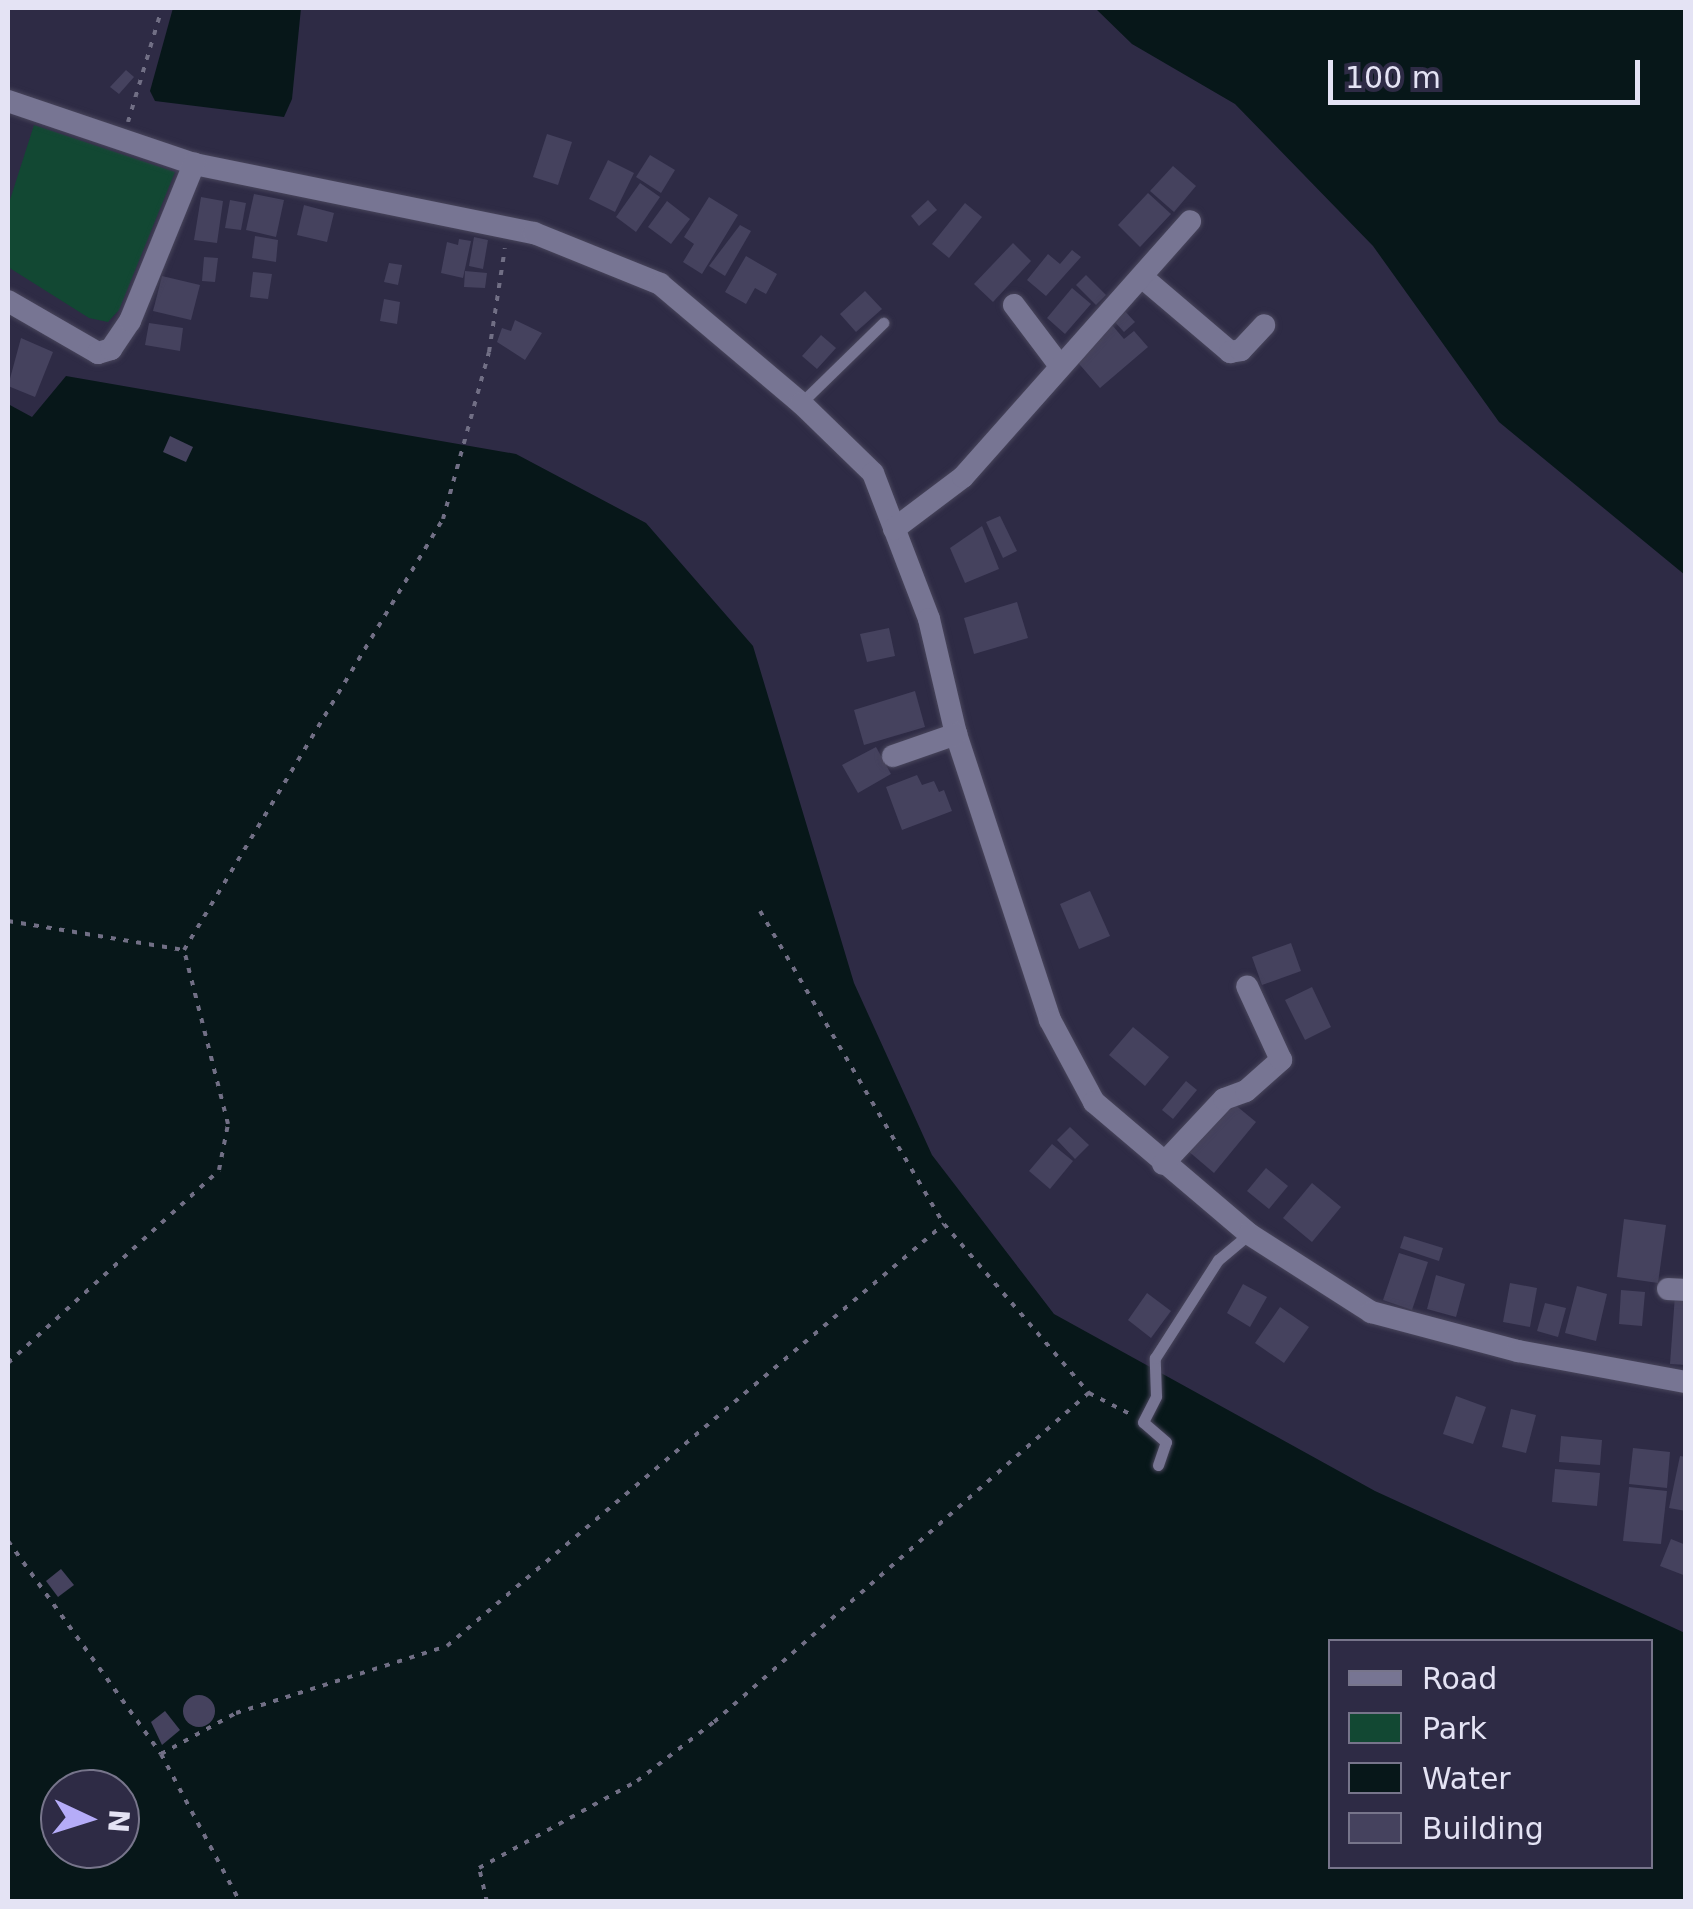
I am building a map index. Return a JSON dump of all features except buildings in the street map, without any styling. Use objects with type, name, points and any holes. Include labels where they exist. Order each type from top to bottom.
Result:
[{"type":"street","points":[[8,102],[194,164],[578,246],[660,284],[801,403],[872,473],[929,619],[956,734],[1065,1057],[1094,1102],[1249,1234],[1370,1312],[1518,1351],[1686,1382]]},
{"type":"street","points":[[8,300],[98,353],[111,349],[130,321],[194,164]]},
{"type":"street","points":[[894,530],[963,477],[1190,221]]},
{"type":"street","points":[[1142,277],[1230,352],[1241,350],[1264,324]]},
{"type":"street","points":[[1014,305],[1060,366]]},
{"type":"street","points":[[894,756],[956,734]]},
{"type":"street","points":[[1163,1164],[1224,1099],[1246,1092],[1281,1060],[1247,986]]},
{"type":"lane","points":[[801,403],[883,322]]},
{"type":"lane","points":[[1158,1466],[1166,1442],[1143,1422],[1156,1396],[1155,1358],[1218,1260],[1249,1234]]},
{"type":"path","points":[[123,140],[162,8]]},
{"type":"path","points":[[8,1363],[218,1170],[228,1124],[184,950],[443,519],[489,352],[508,229]]},
{"type":"path","points":[[760,911],[944,1224],[1089,1393],[1143,1422]]},
{"type":"path","points":[[8,921],[184,950]]},
{"type":"path","points":[[162,1754],[236,1713],[447,1646],[944,1224]]},
{"type":"path","points":[[487,1902],[479,1868],[637,1781],[714,1722],[1089,1393]]},
{"type":"path","points":[[8,1541],[162,1754],[240,1902]]},
{"type":"green space","points":[[34,125],[175,172],[119,310],[108,322],[89,318],[8,267],[8,206]]},
{"type":"water","points":[[173,8],[301,8],[292,99],[284,117],[155,101],[150,91]]},
{"type":"water","points":[[1095,8],[1685,8],[1685,575],[1499,422],[1373,246],[1235,104],[1132,44]]},
{"type":"water","points":[[66,376],[516,454],[646,523],[753,646],[854,983],[932,1155],[1054,1314],[1375,1491],[1685,1633],[1685,1901],[8,1901],[8,404],[32,417]]}]
